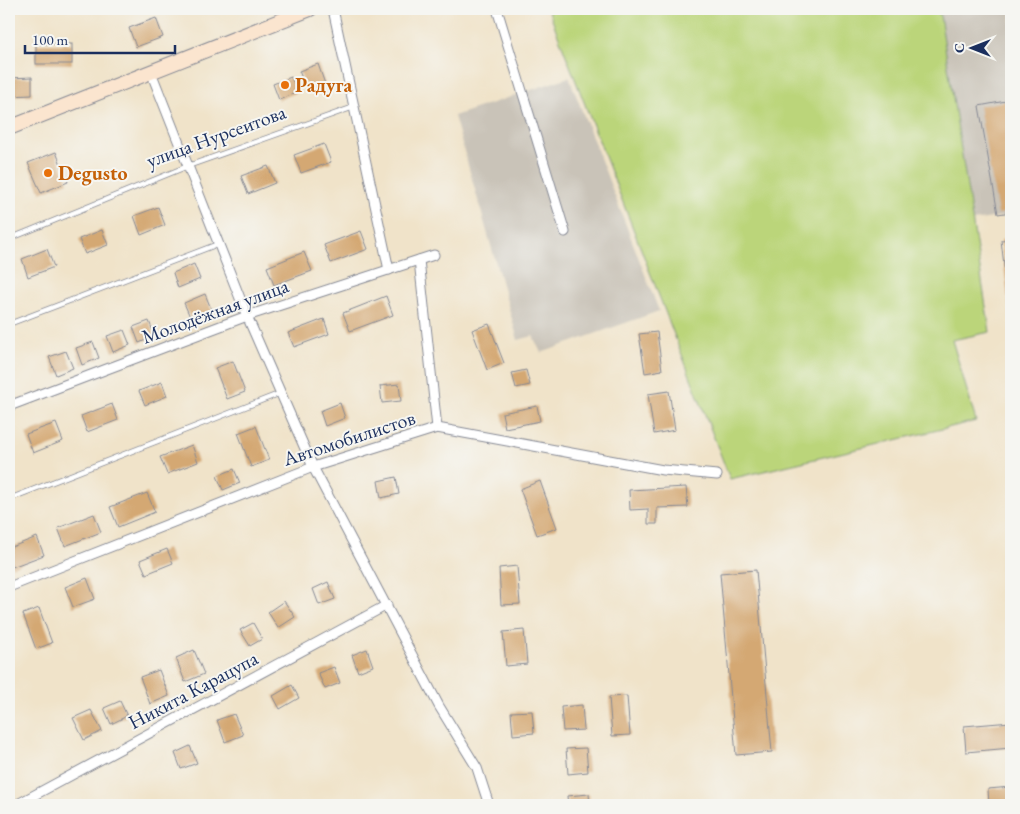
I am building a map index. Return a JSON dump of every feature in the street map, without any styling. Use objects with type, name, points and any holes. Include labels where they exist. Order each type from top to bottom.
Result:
[{"type":"main road","points":[[9,128],[310,9]]},
{"type":"street","points":[[333,9],[389,270]]},
{"type":"street","points":[[496,9],[565,232]]},
{"type":"street","points":[[151,72],[247,316],[313,467],[439,706],[477,768],[489,805]]},
{"type":"street","name":"Молодёжная улица","points":[[9,406],[247,316],[434,256]]},
{"type":"street","points":[[420,260],[437,428]]},
{"type":"street","name":"Автомобилистов","points":[[9,587],[313,467],[437,428],[663,470],[717,475]]},
{"type":"street","name":"Никита Карацупа","points":[[16,805],[387,605]]},
{"type":"lane","name":"улица Нурсеитова","points":[[9,239],[188,166],[354,107]]},
{"type":"lane","points":[[9,324],[218,244]]},
{"type":"lane","points":[[9,499],[281,393]]},
{"type":"shaded area","points":[[939,9],[1011,9],[1011,215],[973,221]]},
{"type":"shaded area","points":[[569,77],[659,311],[541,353],[533,336],[518,340],[454,116]]},
{"type":"green space","points":[[548,9],[939,9],[990,332],[952,340],[976,421],[730,479]]},
{"type":"building","points":[[156,18],[163,37],[136,47],[129,28]]},
{"type":"building","points":[[36,44],[72,44],[72,64],[36,64]]},
{"type":"building","points":[[318,64],[325,84],[307,90],[299,71]]},
{"type":"building","points":[[32,77],[32,95],[9,96],[9,78]]},
{"type":"building","points":[[291,77],[298,92],[279,100],[273,84]]},
{"type":"building","points":[[1011,100],[1011,212],[998,214],[979,106]]},
{"type":"building","points":[[324,144],[331,162],[301,173],[294,155]]},
{"type":"building","name":"Degusto","points":[[56,152],[68,182],[41,193],[28,163]]},
{"type":"building","points":[[268,166],[275,183],[248,194],[241,176]]},
{"type":"building","points":[[158,207],[165,225],[141,235],[134,216]]},
{"type":"building","points":[[102,230],[108,245],[85,254],[79,239]]},
{"type":"building","points":[[361,231],[368,249],[331,263],[324,245]]},
{"type":"building","points":[[1011,239],[1011,316],[1010,316],[1001,240]]},
{"type":"building","points":[[47,249],[54,267],[28,277],[22,259]]},
{"type":"building","points":[[304,252],[312,271],[274,285],[267,267]]},
{"type":"building","points":[[194,264],[200,279],[178,288],[173,273]]},
{"type":"building","points":[[205,294],[212,311],[191,319],[184,303]]},
{"type":"building","points":[[386,296],[393,315],[350,331],[343,313]]},
{"type":"building","points":[[324,319],[329,334],[294,347],[288,333]]},
{"type":"building","points":[[149,321],[155,336],[139,343],[133,327]]},
{"type":"building","points":[[489,324],[504,363],[487,370],[472,330]]},
{"type":"building","points":[[124,330],[130,345],[113,352],[107,336]]},
{"type":"building","points":[[657,332],[662,370],[645,373],[639,334]]},
{"type":"building","points":[[93,342],[99,358],[82,365],[76,348]]},
{"type":"building","points":[[66,351],[73,368],[56,375],[49,357]]},
{"type":"building","points":[[233,361],[245,392],[227,399],[215,368]]},
{"type":"building","points":[[526,370],[530,385],[516,388],[512,373]]},
{"type":"building","points":[[162,382],[167,396],[145,405],[139,391]]},
{"type":"building","points":[[399,384],[401,401],[382,403],[380,386]]},
{"type":"building","points":[[669,391],[675,430],[654,434],[648,394]]},
{"type":"building","points":[[340,403],[345,418],[325,426],[320,411]]},
{"type":"building","points":[[112,404],[118,420],[87,432],[81,416]]},
{"type":"building","points":[[537,406],[540,421],[505,428],[502,413]]},
{"type":"building","points":[[56,423],[63,441],[33,453],[26,434]]},
{"type":"building","points":[[256,426],[269,460],[251,467],[238,433]]},
{"type":"building","points":[[192,445],[198,462],[167,474],[160,457]]},
{"type":"building","points":[[234,469],[240,483],[223,490],[217,476]]},
{"type":"building","points":[[396,477],[399,494],[381,498],[378,481]]},
{"type":"building","points":[[540,481],[557,528],[537,535],[520,489]]},
{"type":"building","points":[[686,487],[688,507],[657,508],[657,524],[648,524],[648,509],[630,510],[629,490]]},
{"type":"building","points":[[147,493],[155,512],[118,527],[110,507]]},
{"type":"building","points":[[94,514],[101,532],[65,546],[58,528]]},
{"type":"building","points":[[37,537],[44,555],[12,567],[9,558],[9,548]]},
{"type":"building","points":[[167,549],[173,563],[146,574],[140,560]]},
{"type":"building","points":[[517,566],[520,604],[501,605],[499,568]]},
{"type":"building","points":[[756,570],[772,752],[736,755],[720,573]]},
{"type":"building","points":[[87,578],[95,599],[73,607],[65,587]]},
{"type":"building","points":[[328,582],[335,599],[319,605],[313,589]]},
{"type":"building","points":[[284,601],[295,617],[278,628],[268,612]]},
{"type":"building","points":[[39,608],[52,643],[36,649],[23,614]]},
{"type":"building","points":[[253,623],[262,639],[250,646],[240,630]]},
{"type":"building","points":[[524,630],[527,664],[506,666],[503,632]]},
{"type":"building","points":[[367,649],[373,666],[358,672],[352,655]]},
{"type":"building","points":[[194,650],[204,674],[185,682],[176,658]]},
{"type":"building","points":[[334,667],[340,683],[325,689],[318,673]]},
{"type":"building","points":[[159,670],[169,696],[150,704],[140,677]]},
{"type":"building","points":[[292,685],[299,698],[280,709],[273,696]]},
{"type":"building","points":[[627,696],[630,735],[612,736],[609,697]]},
{"type":"building","points":[[120,701],[127,716],[111,724],[104,708]]},
{"type":"building","points":[[582,705],[584,730],[563,731],[561,707]]},
{"type":"building","points":[[91,710],[102,731],[84,740],[73,718]]},
{"type":"building","points":[[532,711],[534,733],[513,735],[511,712]]},
{"type":"building","points":[[234,714],[243,735],[225,742],[217,720]]},
{"type":"building","points":[[1011,722],[1011,748],[966,752],[964,726]]},
{"type":"building","points":[[190,746],[197,763],[181,769],[175,753]]},
{"type":"building","points":[[586,748],[588,772],[568,774],[566,749]]},
{"type":"building","points":[[1011,787],[1011,805],[989,805],[988,789]]},
{"type":"building","points":[[589,794],[590,805],[568,805],[567,796]]},
{"type":"place","name":"Радуга","points":[[285,85]]},
{"type":"place","name":"Degusto","points":[[48,173]]}]
